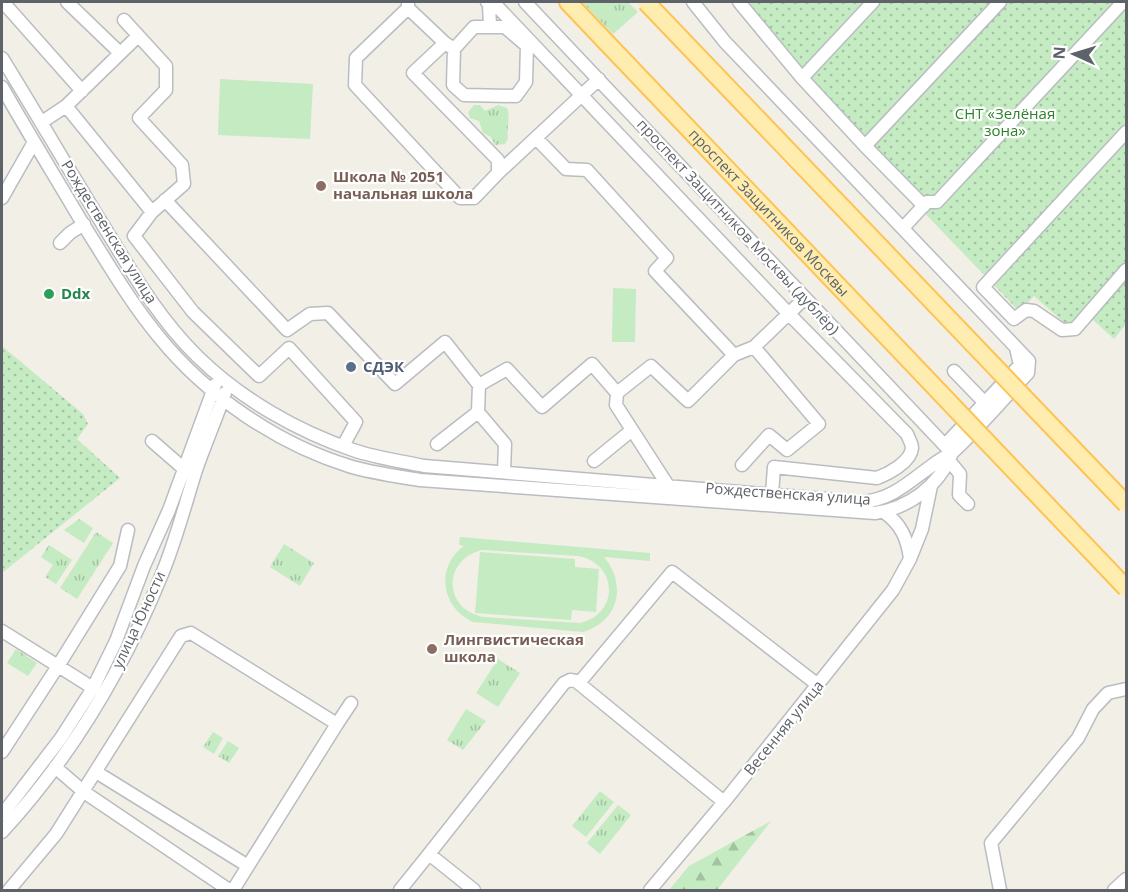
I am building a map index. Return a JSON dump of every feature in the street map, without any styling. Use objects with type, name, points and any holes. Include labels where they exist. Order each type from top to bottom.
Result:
[{"type":"main road","name":"проспект Защитников Москвы","points":[[568,2],[1126,588]]},
{"type":"main road","points":[[646,2],[1126,504]]},
{"type":"street","points":[[3,2],[82,91]]},
{"type":"street","points":[[67,2],[120,53]]},
{"type":"street","points":[[487,2],[490,27]]},
{"type":"street","points":[[494,2],[788,313],[907,435],[912,446],[910,454],[892,473],[877,478],[774,467]]},
{"type":"street","name":"проспект Защитников Москвы (дублёр)","points":[[525,2],[805,298],[948,454],[960,474],[959,495],[968,504]]},
{"type":"street","points":[[693,2],[725,42],[1029,361],[1028,373],[948,454]]},
{"type":"street","points":[[802,78],[873,2]]},
{"type":"street","points":[[865,146],[1000,2]]},
{"type":"street","points":[[903,228],[927,202],[938,202],[1123,2]]},
{"type":"street","points":[[743,3],[802,78],[924,206]]},
{"type":"street","points":[[498,173],[498,160],[413,73],[450,46],[474,27],[505,27],[527,46],[526,82],[516,96],[464,95],[453,85],[450,46],[408,5],[356,58],[355,85],[460,198],[474,198],[599,79]]},
{"type":"street","points":[[124,20],[165,66],[166,90],[139,118],[182,165],[184,184],[152,212],[134,236],[193,312],[259,376],[289,348]]},
{"type":"street","points":[[42,122],[66,106],[138,36]]},
{"type":"street","name":"Рождественская улица","points":[[2,58],[126,264],[151,301],[198,357],[229,384],[275,414],[343,446],[387,459],[424,466],[667,484],[861,502],[876,501],[906,486],[948,454]]},
{"type":"street","name":"Рождественская улица","points":[[2,87],[113,273],[159,338],[213,391],[239,411],[297,445],[346,465],[387,475],[475,484],[667,496],[875,513],[904,505],[931,486],[948,454]]},
{"type":"street","points":[[66,106],[152,212]]},
{"type":"street","points":[[1126,132],[983,287],[1014,319],[1026,310],[1034,311],[1062,330],[1075,329],[1126,270]]},
{"type":"street","points":[[536,138],[566,169],[587,170],[667,258],[655,271],[734,355]]},
{"type":"street","points":[[2,198],[34,142]]},
{"type":"street","points":[[165,200],[286,330],[289,348],[356,422],[343,446]]},
{"type":"street","points":[[60,243],[70,232],[84,224]]},
{"type":"street","points":[[617,393],[651,366],[688,401],[734,355],[754,347],[805,298]]},
{"type":"street","points":[[286,330],[310,314],[327,313],[395,384],[446,342],[479,385],[478,412],[505,444],[504,472]]},
{"type":"street","points":[[998,328],[1010,315]]},
{"type":"street","points":[[754,347],[819,424],[787,450],[774,467],[772,494]]},
{"type":"street","points":[[948,454],[985,403],[1020,365],[1016,347]]},
{"type":"street","points":[[479,385],[507,369],[542,406],[592,364],[617,393],[616,405],[667,484]]},
{"type":"street","points":[[954,370],[985,403]]},
{"type":"street","name":"улица Юности","points":[[2,815],[61,738],[93,688],[116,641],[144,566],[169,510],[219,375]]},
{"type":"street","name":"улица Юности","points":[[2,832],[55,767],[105,691],[127,648],[162,574],[197,469],[229,384]]},
{"type":"street","points":[[437,444],[478,412]]},
{"type":"street","points":[[594,461],[632,430]]},
{"type":"street","points":[[742,465],[769,435],[787,450]]},
{"type":"street","points":[[152,441],[183,468]]},
{"type":"street","name":"Весенняя улица","points":[[650,891],[894,590],[910,559],[925,519],[931,486]]},
{"type":"street","points":[[884,512],[900,527],[907,542],[910,559]]},
{"type":"street","points":[[2,752],[6,735],[58,666],[120,566],[129,530]]},
{"type":"street","points":[[144,566],[153,558],[157,558],[163,567],[162,574]]},
{"type":"street","points":[[579,683],[672,572],[818,685]]},
{"type":"street","points":[[2,631],[93,688]]},
{"type":"street","points":[[9,891],[56,834],[185,633],[191,633],[337,724]]},
{"type":"street","points":[[400,891],[564,683],[570,680],[579,683],[724,802]]},
{"type":"street","points":[[1000,891],[991,843],[1078,738],[1093,709],[1108,693],[1126,689]]},
{"type":"street","points":[[55,767],[84,792],[231,891],[351,703]]},
{"type":"street","points":[[96,772],[248,866]]},
{"type":"street","points":[[429,854],[474,891]]},
{"type":"street","points":[[1115,890],[1126,879]]},
{"type":"green space","points":[[582,2],[628,2],[638,12],[613,34]]},
{"type":"green space","name":"СНТ «Зелёная зона»","points":[[752,2],[1126,2],[1126,324],[1114,339],[1082,310],[1069,327],[1034,296],[1019,311],[797,81],[741,14]]},
{"type":"green space","points":[[220,79],[313,84],[310,139],[218,135]]},
{"type":"green space","points":[[474,105],[480,105],[485,111],[498,105],[507,108],[508,138],[505,144],[495,145],[491,137],[483,133],[479,121],[470,118],[468,112]]},
{"type":"green space","points":[[613,288],[636,289],[635,342],[612,342]]},
{"type":"green space","points":[[2,346],[83,414],[88,424],[77,439],[120,478],[2,573]]},
{"type":"green space","points":[[79,519],[93,528],[84,543],[64,530]]},
{"type":"green space","points":[[96,532],[113,543],[77,599],[60,588]]},
{"type":"green space","points":[[460,537],[650,553],[650,561],[604,557],[615,579],[616,601],[605,620],[583,632],[473,622],[462,615],[448,597],[446,586],[449,565],[464,546],[459,545]],"holes":[[[482,550],[578,556],[601,568],[607,578],[609,589],[602,610],[593,618],[580,623],[484,617],[471,613],[461,605],[455,595],[454,574],[469,555]]]},
{"type":"green space","points":[[284,544],[314,563],[300,586],[270,567]]},
{"type":"green space","points":[[49,545],[72,560],[56,584],[45,577],[53,565],[41,557]]},
{"type":"green space","points":[[480,552],[575,559],[575,567],[599,569],[596,612],[572,610],[571,620],[475,613]]},
{"type":"green space","points":[[16,649],[37,663],[28,676],[7,663]]},
{"type":"green space","points":[[498,659],[520,673],[498,707],[476,693]]},
{"type":"green space","points":[[466,709],[486,721],[463,750],[447,740]]},
{"type":"green space","points":[[213,732],[223,738],[214,754],[203,747]]},
{"type":"green space","points":[[228,741],[239,748],[229,763],[218,756]]},
{"type":"green space","points":[[600,791],[614,802],[586,837],[572,826]]},
{"type":"green space","points":[[618,805],[631,815],[600,854],[587,843]]},
{"type":"green space","points":[[771,821],[717,890],[669,890],[689,866]]},
{"type":"place","name":"Школа № 2051 начальная школа","points":[[321,186]]},
{"type":"place","name":"Ddx","points":[[49,294]]},
{"type":"place","name":"СДЭК","points":[[351,367]]},
{"type":"place","name":"Лингвистическая школа","points":[[432,649]]}]
